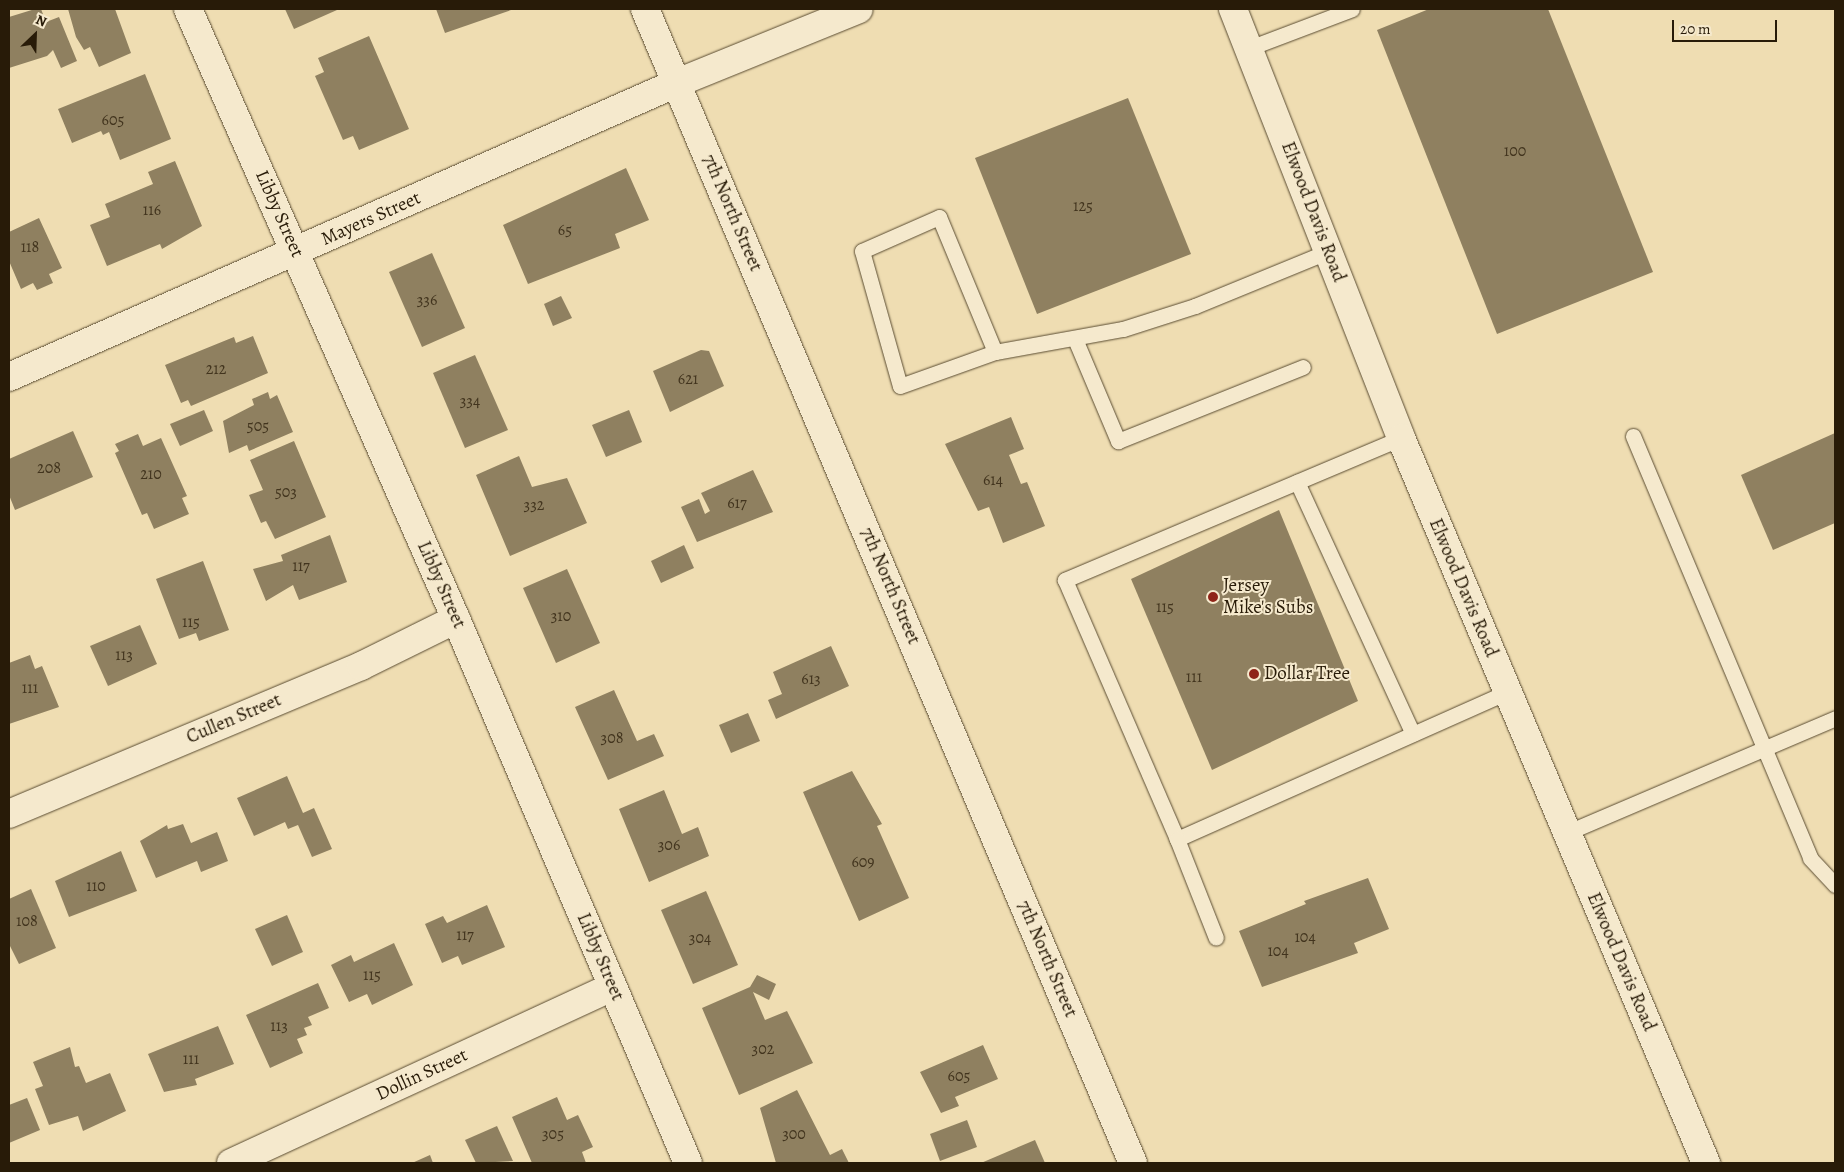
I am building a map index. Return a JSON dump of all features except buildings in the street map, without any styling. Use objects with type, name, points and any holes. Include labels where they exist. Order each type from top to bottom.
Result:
[{"type":"street","name":"Libby Street","points":[[188,9],[456,619],[688,1163]]},
{"type":"street","name":"7th North Street","points":[[646,9],[1133,1163]]},
{"type":"street","points":[[677,83],[859,9]]},
{"type":"street","name":"Elwood Davis Road","points":[[1233,9],[1329,251],[1400,438],[1706,1163]]},
{"type":"street","name":"Mayers Street","points":[[9,377],[296,253],[677,83]]},
{"type":"street","name":"Cullen Street","points":[[9,814],[361,666],[456,619]]},
{"type":"street","name":"Dollin Street","points":[[231,1163],[612,987]]},
{"type":"lane","points":[[1249,48],[1352,9]]},
{"type":"lane","points":[[994,352],[940,217],[862,251],[900,386],[994,352],[1075,339],[1195,306],[1329,251]]},
{"type":"lane","points":[[1075,339],[1118,441],[1303,367]]},
{"type":"lane","points":[[1633,436],[1761,748],[1810,858],[1835,885]]},
{"type":"lane","points":[[1216,938],[1176,839],[1065,580],[1400,438]]},
{"type":"lane","points":[[1297,482],[1413,734]]},
{"type":"lane","points":[[1176,839],[1507,692]]},
{"type":"lane","points":[[1566,833],[1761,748],[1835,718]]},
{"type":"place","name":"Jersey Mike's Subs","points":[[1213,597]]},
{"type":"place","name":"Dollar Tree","points":[[1254,674]]}]
